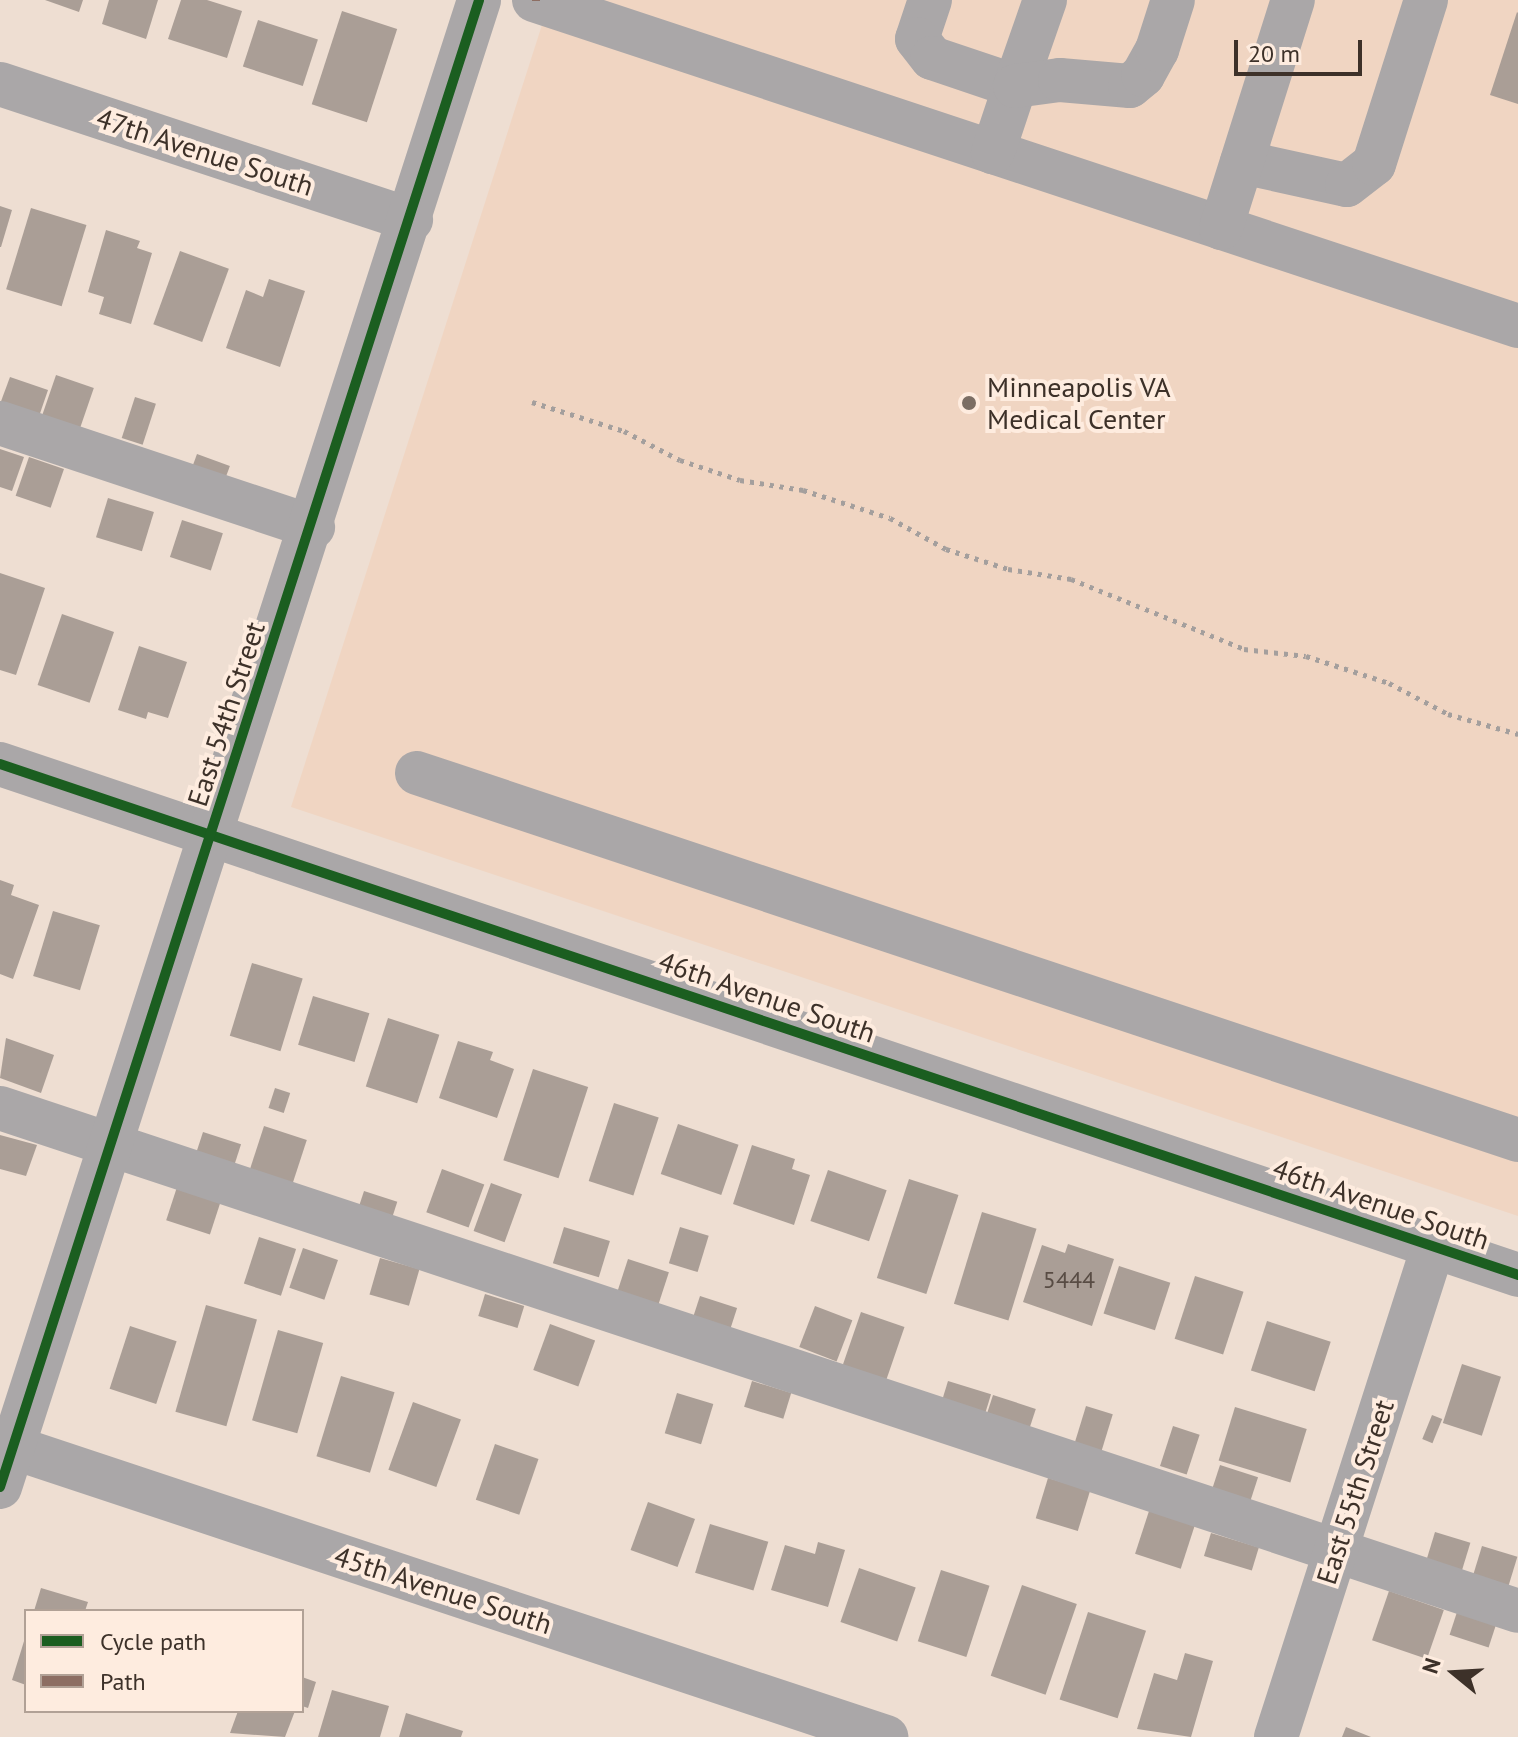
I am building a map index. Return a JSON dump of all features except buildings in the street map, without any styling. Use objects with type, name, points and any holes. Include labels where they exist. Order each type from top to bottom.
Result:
[{"type":"street","name":"East 54th Street","points":[[4,1459],[111,1145],[313,527],[479,0]]},
{"type":"street","points":[[534,0],[1518,326]]},
{"type":"street","points":[[930,0],[917,39],[932,58],[1015,86],[1060,80],[1130,86],[1143,75],[1157,50],[1173,0]]},
{"type":"street","points":[[993,152],[1045,0]]},
{"type":"street","points":[[1221,228],[1293,0]]},
{"type":"street","points":[[1242,162],[1347,185],[1374,164],[1426,0]]},
{"type":"street","name":"47th Avenue South","points":[[0,84],[411,220]]},
{"type":"street","points":[[0,423],[313,527]]},
{"type":"street","name":"46th Avenue South","points":[[0,764],[1518,1275]]},
{"type":"street","points":[[417,773],[1518,1140]]},
{"type":"street","points":[[0,1108],[1518,1611]]},
{"type":"street","name":"East 55th Street","points":[[1276,1737],[1433,1247]]},
{"type":"street","name":"45th Avenue South","points":[[4,1459],[886,1737]]},
{"type":"path","points":[[532,402],[624,431],[680,460],[890,518],[946,549],[1008,569],[1071,579],[1244,649],[1306,656],[1389,683],[1448,714],[1518,734]]},
{"type":"shaded area","name":"Minneapolis VA Medical Center","points":[[550,0],[1518,0],[1518,1216],[291,807]]},
{"type":"cycle path","points":[[0,1487],[479,0]]},
{"type":"cycle path","points":[[0,764],[1518,1275]]},
{"type":"place","name":"Minneapolis VA Medical Center","points":[[969,403]]}]
